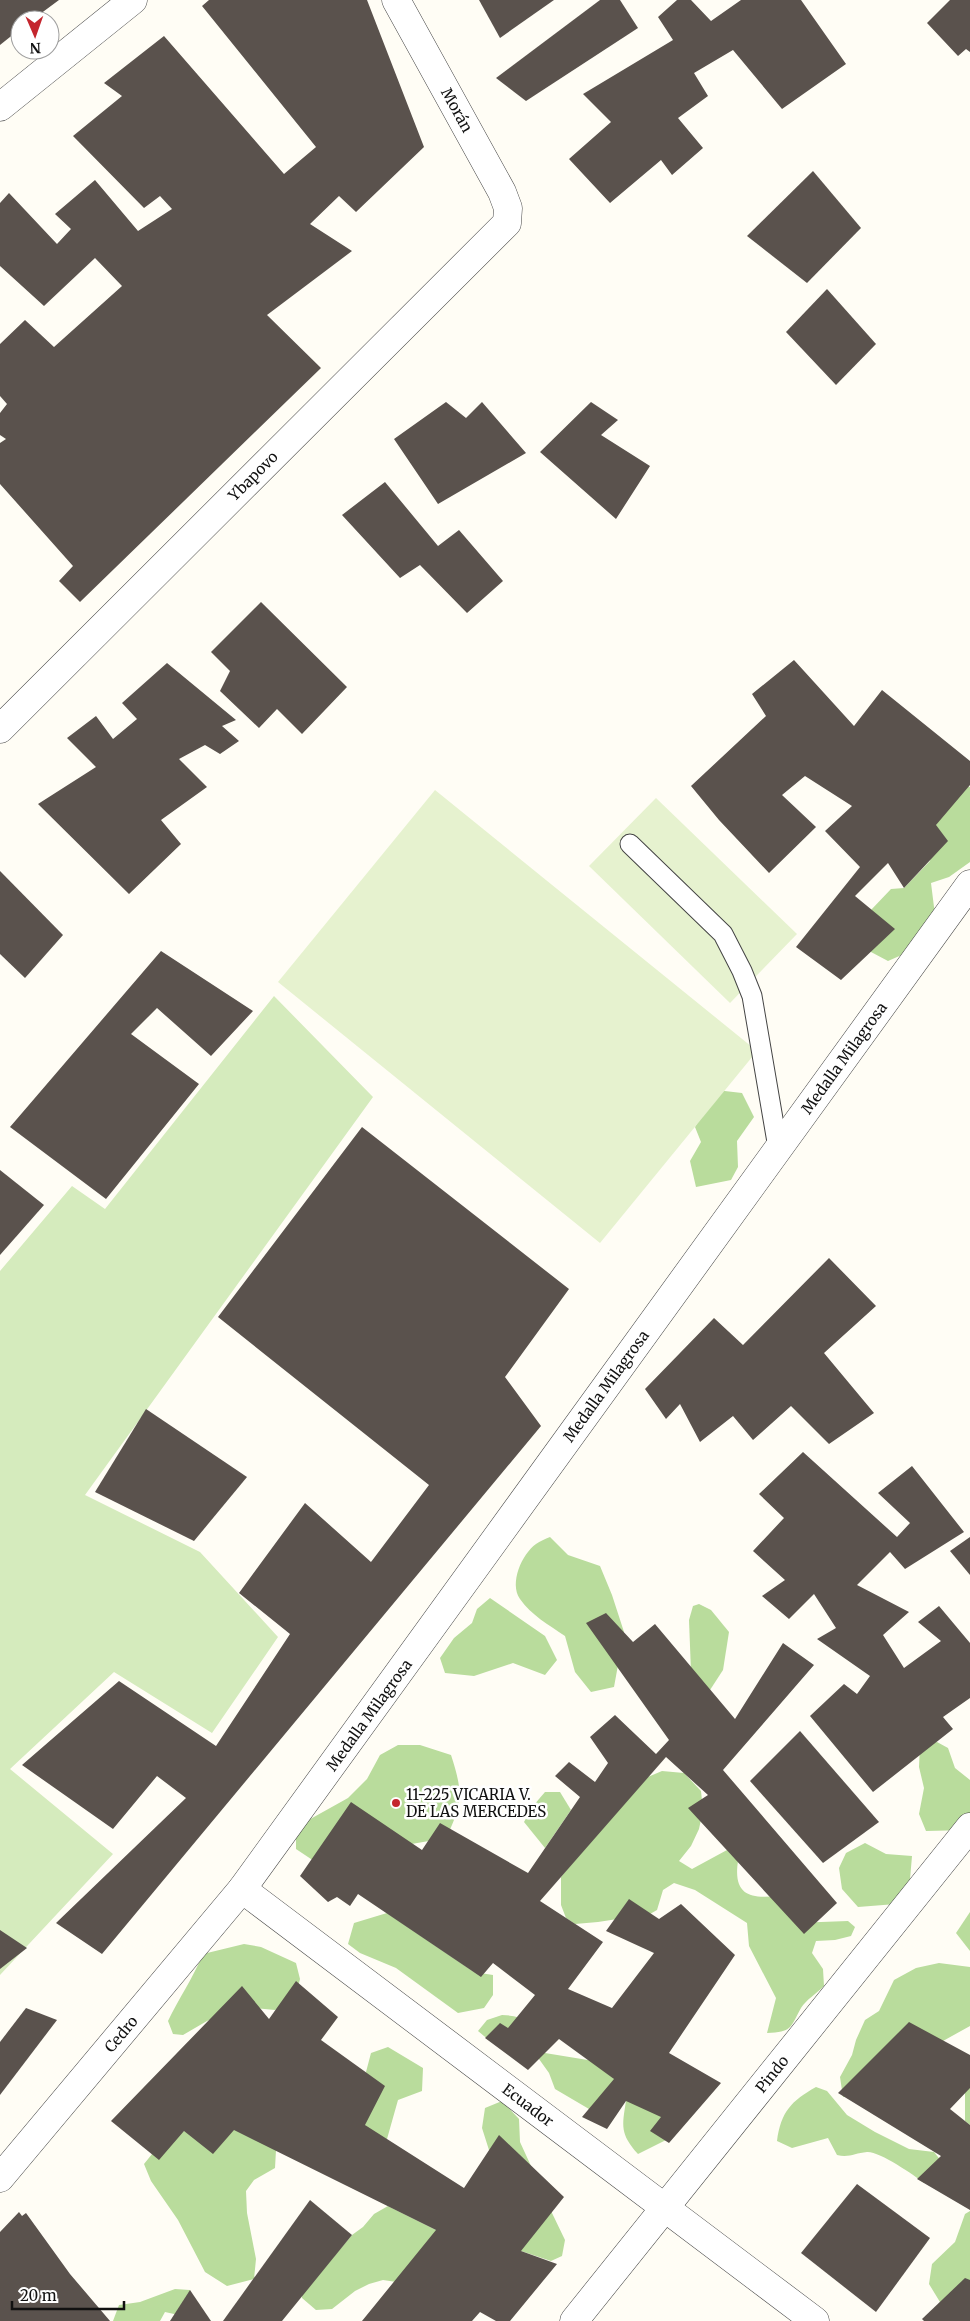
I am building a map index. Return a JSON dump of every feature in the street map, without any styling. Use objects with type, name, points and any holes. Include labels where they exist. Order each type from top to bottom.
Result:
[{"type":"street","points":[[0,107],[133,0]]},
{"type":"street","name":"Morán","points":[[396,0],[502,192],[508,208],[507,223]]},
{"type":"street","name":"Ybapovo","points":[[0,729],[507,223]]},
{"type":"street","name":"Medalla Milagrosa","points":[[242,1889],[970,884]]},
{"type":"street","name":"Pindo","points":[[574,2321],[970,1827]]},
{"type":"street","name":"Cedro","points":[[0,2178],[242,1889]]},
{"type":"street","name":"Ecuador","points":[[242,1889],[814,2321]]},
{"type":"lane","points":[[630,844],[723,934],[742,970],[752,996],[778,1148]]},
{"type":"green space","points":[[956,783],[970,787],[970,862],[949,877],[931,883],[934,907],[941,930],[913,950],[888,961],[871,952],[871,910],[891,889],[904,888],[930,861],[936,825]]},
{"type":"green space","points":[[435,790],[757,1051],[600,1243],[278,982]]},
{"type":"green space","points":[[656,798],[797,934],[730,1003],[589,866]]},
{"type":"green space","points":[[274,996],[373,1097],[85,1495],[200,1552],[278,1637],[212,1733],[114,1672],[10,1769],[113,1854],[0,1975],[0,1271],[72,1186],[105,1209]]},
{"type":"green space","points":[[716,1090],[742,1093],[754,1117],[737,1141],[738,1167],[731,1180],[696,1187],[690,1161],[701,1142],[695,1127]]},
{"type":"green space","points":[[550,1537],[568,1555],[600,1566],[624,1632],[614,1687],[591,1692],[575,1672],[565,1636],[529,1610],[517,1592],[517,1577],[526,1555],[536,1544]]},
{"type":"green space","points":[[490,1598],[545,1636],[557,1660],[545,1675],[513,1663],[474,1676],[445,1673],[440,1658],[454,1638],[472,1623],[477,1609]]},
{"type":"green space","points":[[699,1604],[711,1610],[729,1632],[723,1670],[710,1690],[691,1672],[689,1620],[693,1606]]},
{"type":"green space","points":[[937,1742],[948,1748],[955,1768],[970,1780],[970,1829],[968,1830],[926,1831],[919,1814],[924,1788],[919,1767],[920,1745]]},
{"type":"green space","points":[[398,1745],[420,1745],[451,1755],[458,1779],[459,1797],[456,1815],[446,1838],[314,1861],[296,1849],[296,1827],[348,1798],[367,1779],[380,1755]]},
{"type":"green space","points":[[662,1771],[684,1773],[701,1791],[703,1810],[699,1829],[691,1846],[679,1861],[692,1869],[727,1850],[738,1861],[738,1881],[745,1892],[758,1896],[777,1896],[793,1913],[794,1923],[848,1921],[855,1927],[851,1936],[835,1940],[816,1941],[812,1953],[823,1969],[824,1986],[803,2005],[792,2024],[786,2030],[767,2033],[776,1998],[749,1946],[747,1923],[695,1890],[674,1883],[663,1890],[657,1910],[650,1914],[575,1924],[566,1918],[561,1905],[561,1877],[636,1782]]},
{"type":"green space","points":[[545,1792],[560,1792],[571,1810],[545,1848],[524,1822],[533,1806]]},
{"type":"green space","points":[[865,1843],[886,1854],[912,1856],[909,1891],[896,1904],[858,1907],[842,1889],[839,1868],[846,1853]]},
{"type":"green space","points":[[970,1912],[970,1951],[956,1933]]},
{"type":"green space","points":[[387,1913],[474,1972],[493,1975],[493,1995],[484,2008],[458,2013],[396,1968],[360,1953],[348,1944],[354,1923]]},
{"type":"green space","points":[[244,1944],[261,1947],[296,1963],[300,1979],[295,1999],[275,2010],[242,2007],[207,2021],[183,2035],[173,2034],[168,2021],[203,1954]]},
{"type":"green space","points":[[939,1963],[970,1967],[970,2026],[943,2041],[858,2097],[843,2097],[840,2077],[852,2055],[865,2020],[879,2011],[894,1980],[916,1968]]},
{"type":"green space","points":[[502,2015],[520,2018],[531,2025],[545,2053],[606,2063],[614,2079],[615,2095],[603,2107],[589,2109],[555,2089],[549,2073],[539,2059],[490,2041],[478,2031],[487,2020]]},
{"type":"green space","points":[[388,2047],[423,2068],[422,2091],[398,2100],[387,2139],[378,2143],[365,2125],[370,2087],[366,2072],[371,2053]]},
{"type":"green space","points":[[970,2065],[970,2125],[965,2121],[965,2082]]},
{"type":"green space","points":[[816,2087],[827,2091],[847,2115],[909,2149],[934,2152],[946,2167],[924,2183],[880,2155],[867,2152],[845,2156],[837,2155],[828,2138],[792,2148],[777,2141],[781,2122],[789,2108],[800,2097]]},
{"type":"green space","points":[[502,2101],[519,2119],[520,2142],[531,2166],[549,2194],[552,2213],[565,2240],[562,2256],[551,2261],[521,2251],[482,2128],[485,2108]]},
{"type":"green space","points":[[626,2101],[658,2102],[674,2136],[638,2154],[625,2135],[623,2123]]},
{"type":"green space","points":[[241,2120],[276,2150],[275,2168],[254,2180],[246,2191],[247,2213],[256,2259],[254,2279],[227,2286],[205,2272],[178,2220],[151,2181],[144,2164],[165,2138],[184,2131],[208,2136]]},
{"type":"green space","points":[[388,2206],[436,2230],[439,2246],[403,2283],[383,2280],[369,2284],[355,2291],[332,2309],[316,2310],[302,2298],[303,2279],[336,2254],[374,2214]]},
{"type":"green space","points":[[970,2211],[970,2298],[940,2302],[929,2284],[932,2264],[955,2242],[965,2214]]},
{"type":"green space","points":[[175,2289],[190,2290],[194,2308],[183,2316],[165,2312],[160,2321],[113,2321],[119,2305],[140,2302]]},
{"type":"building","points":[[0,0],[59,0],[46,10],[10,10],[10,37],[0,45]]},
{"type":"building","points":[[209,0],[367,0],[424,147],[356,212],[339,196],[310,224],[352,251],[267,315],[321,368],[80,602],[59,581],[73,566],[0,484],[0,443],[6,439],[0,435],[0,413],[7,404],[0,396],[0,344],[25,320],[54,347],[122,286],[95,258],[44,306],[0,266],[0,203],[9,193],[57,244],[71,229],[55,214],[95,180],[138,231],[172,209],[160,196],[144,208],[73,136],[122,96],[104,83],[164,36],[284,174],[316,147],[202,6]]},
{"type":"building","points":[[479,0],[554,0],[500,38]]},
{"type":"building","points":[[600,0],[620,0],[638,28],[526,101],[496,78]]},
{"type":"building","points":[[677,0],[691,0],[711,21],[741,0],[801,0],[846,64],[782,109],[733,50],[694,73],[708,96],[678,118],[703,148],[672,175],[661,160],[610,203],[569,159],[611,122],[583,94],[673,40],[658,17]]},
{"type":"building","points":[[950,0],[970,0],[970,52],[966,49],[958,56],[927,23]]},
{"type":"building","points":[[813,171],[861,228],[807,283],[747,236]]},
{"type":"building","points":[[827,289],[876,344],[836,385],[786,332]]},
{"type":"building","points":[[446,402],[466,418],[482,402],[526,453],[438,504],[394,439]]},
{"type":"building","points":[[591,402],[618,420],[601,435],[650,466],[616,519],[540,452]]},
{"type":"building","points":[[385,482],[438,546],[459,530],[503,581],[467,613],[420,565],[400,578],[342,515]]},
{"type":"building","points":[[261,602],[347,687],[302,734],[277,709],[259,728],[220,691],[230,671],[211,652]]},
{"type":"building","points":[[794,660],[854,726],[882,690],[970,761],[970,785],[936,825],[948,841],[904,888],[888,863],[855,896],[895,929],[841,980],[796,947],[860,867],[825,831],[852,806],[805,776],[782,795],[816,827],[769,873],[719,820],[691,786],[766,716],[752,694]]},
{"type":"building","points":[[167,663],[236,720],[222,726],[239,741],[220,754],[205,745],[179,759],[207,787],[161,820],[181,844],[129,894],[38,804],[96,767],[67,738],[96,716],[113,739],[137,719],[122,703]]},
{"type":"building","points":[[0,871],[63,935],[25,978],[0,954]]},
{"type":"building","points":[[161,951],[253,1011],[211,1056],[157,1008],[131,1034],[199,1084],[106,1199],[10,1127]]},
{"type":"building","points":[[362,1127],[569,1289],[505,1377],[541,1426],[102,1954],[56,1923],[186,1798],[157,1776],[113,1829],[22,1765],[119,1681],[216,1746],[290,1634],[239,1593],[305,1503],[371,1562],[429,1485],[218,1317]]},
{"type":"building","points":[[0,1170],[44,1205],[0,1255]]},
{"type":"building","points":[[829,1258],[876,1306],[824,1353],[874,1413],[829,1444],[791,1406],[753,1440],[733,1416],[700,1442],[680,1404],[666,1419],[645,1389],[714,1318],[743,1345]]},
{"type":"building","points":[[146,1409],[247,1477],[194,1541],[95,1492]]},
{"type":"building","points":[[803,1452],[897,1537],[910,1523],[878,1493],[912,1466],[964,1532],[905,1569],[890,1552],[857,1585],[909,1612],[883,1635],[904,1668],[941,1641],[918,1622],[939,1606],[970,1643],[970,1698],[943,1717],[953,1729],[873,1792],[810,1716],[844,1684],[857,1694],[870,1676],[817,1639],[836,1628],[814,1594],[789,1619],[762,1596],[785,1580],[753,1551],[784,1518],[759,1494]]},
{"type":"building","points":[[970,1537],[970,1575],[950,1551]]},
{"type":"building","points":[[606,1613],[633,1642],[655,1624],[735,1719],[783,1643],[814,1665],[723,1770],[837,1903],[804,1934],[688,1808],[708,1795],[666,1757],[540,1901],[603,1942],[568,1989],[612,2008],[654,1953],[606,1931],[629,1899],[659,1919],[681,1904],[735,1955],[669,2053],[721,2083],[669,2143],[650,2131],[661,2117],[626,2101],[607,2129],[582,2117],[614,2079],[559,2039],[528,2070],[485,2038],[500,2023],[508,2028],[535,1995],[493,1963],[481,1977],[358,1894],[350,1906],[337,1897],[328,1902],[300,1876],[351,1802],[422,1850],[440,1823],[528,1873],[580,1797],[555,1776],[569,1762],[595,1782],[608,1763],[590,1737],[615,1715],[656,1754],[669,1740],[586,1623]]},
{"type":"building","points":[[800,1731],[879,1822],[823,1863],[750,1781]]},
{"type":"building","points":[[0,1930],[27,1948],[0,1969]]},
{"type":"building","points":[[296,1981],[338,2017],[321,2040],[385,2086],[365,2125],[464,2188],[499,2135],[564,2197],[521,2251],[557,2264],[510,2321],[496,2321],[480,2312],[472,2321],[362,2321],[436,2230],[234,2130],[213,2154],[184,2131],[159,2160],[111,2121],[242,1986],[269,2019]]},
{"type":"building","points":[[26,2008],[57,2020],[0,2095],[0,2042]]},
{"type":"building","points":[[909,2022],[970,2055],[970,2088],[950,2109],[970,2125],[970,2210],[917,2179],[941,2156],[838,2093]]},
{"type":"building","points":[[857,2184],[930,2238],[876,2312],[801,2253]]},
{"type":"building","points":[[310,2200],[352,2235],[282,2321],[223,2321]]},
{"type":"building","points":[[19,2212],[22,2216],[26,2213],[70,2274],[110,2321],[0,2321],[0,2232]]},
{"type":"building","points":[[965,2278],[970,2280],[970,2321],[924,2321],[922,2319]]},
{"type":"building","points":[[190,2290],[211,2321],[170,2321]]},
{"type":"place","name":"11-225 VICARIA V. DE LAS MERCEDES","points":[[396,1803]]}]
